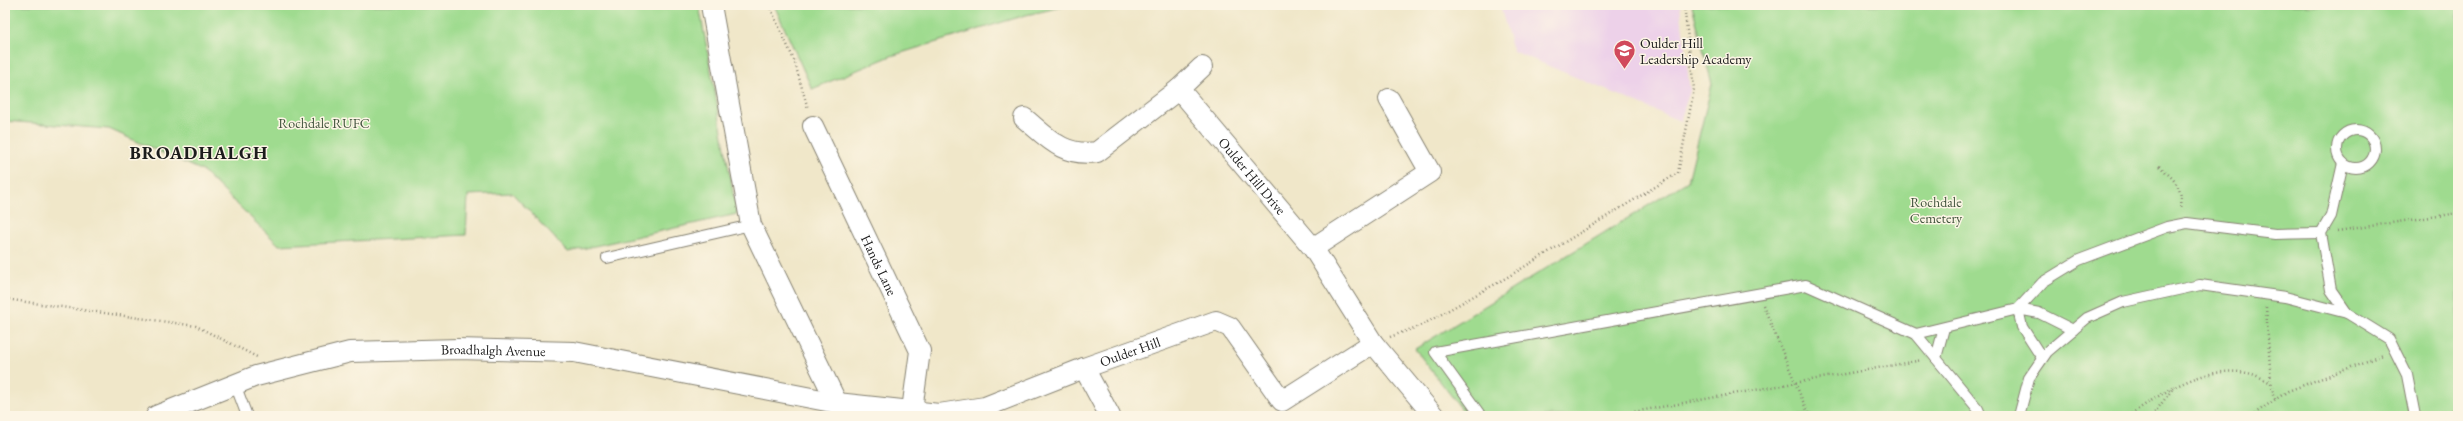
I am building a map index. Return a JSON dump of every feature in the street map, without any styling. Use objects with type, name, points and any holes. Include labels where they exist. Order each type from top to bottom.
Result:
[{"type":"street","points":[[711,5],[751,225],[835,409]]},
{"type":"street","points":[[1024,118],[1065,150],[1084,154],[1097,152],[1179,89],[1202,67]]},
{"type":"street","name":"Oulder Hill Drive","points":[[1179,89],[1312,248],[1373,343],[1434,416]]},
{"type":"street","points":[[1312,248],[1430,172],[1389,99]]},
{"type":"street","name":"Hands Lane","points":[[813,126],[920,350],[912,410]]},
{"type":"street","name":"Oulder Hill","points":[[835,409],[912,410],[940,414],[985,407],[1084,368],[1216,321],[1230,327],[1282,401],[1373,343]]},
{"type":"street","name":"Broadhalgh Avenue","points":[[156,416],[235,384],[281,369],[350,352],[458,349],[574,352],[835,409]]},
{"type":"street","points":[[1084,368],[1110,416]]},
{"type":"lane","points":[[2343,163],[2331,216],[2321,233],[2331,290],[2347,313]]},
{"type":"lane","points":[[2018,309],[2043,282],[2079,260],[2179,225],[2187,223],[2275,234],[2321,233]]},
{"type":"lane","points":[[607,258],[751,225]]},
{"type":"lane","points":[[1481,416],[1434,352],[1806,285],[1916,334],[1978,409],[1981,416]]},
{"type":"lane","points":[[2019,416],[2030,378],[2042,358],[2087,318],[2123,302],[2200,285],[2266,294],[2347,313],[2389,339],[2408,375],[2415,416]]},
{"type":"lane","points":[[2018,309],[2022,327],[2042,358]]},
{"type":"lane","points":[[1916,334],[2018,309],[2039,313],[2073,330]]},
{"type":"lane","points":[[1936,358],[1944,328]]},
{"type":"lane","points":[[235,384],[247,416]]},
{"type":"lane","points":[[2450,416],[2458,413]]},
{"type":"path","points":[[769,5],[794,60],[813,126]]},
{"type":"path","points":[[1373,343],[1422,325],[1506,278],[1678,174],[1694,89],[1684,5]]},
{"type":"path","points":[[2159,166],[2177,182],[2182,199],[2179,225]]},
{"type":"path","points":[[2321,233],[2458,212]]},
{"type":"path","points":[[1758,294],[1809,416]]},
{"type":"path","points":[[2266,294],[2271,383],[2275,399]]},
{"type":"path","points":[[5,299],[196,326],[281,369]]},
{"type":"path","points":[[2251,416],[2275,399],[2316,379],[2395,350]]},
{"type":"path","points":[[1611,416],[1936,358]]},
{"type":"path","points":[[2128,416],[2176,385],[2199,376],[2225,372],[2252,374],[2271,383]]},
{"type":"path","points":[[2152,416],[2176,385]]},
{"type":"shaded area","name":"Oulder Hill Leadership Academy","points":[[1500,5],[1680,5],[1690,91],[1680,121],[1513,51]]},
{"type":"green space","name":"Rochdale RUFC","points":[[5,5],[699,5],[737,214],[568,252],[512,193],[468,195],[466,235],[279,245],[203,171],[109,129],[5,121]]},
{"type":"green space","points":[[774,5],[1071,5],[1026,15],[891,56],[812,89]]},
{"type":"green space","name":"Rochdale Cemetery","points":[[1692,5],[2458,5],[2458,416],[1467,416],[1415,349],[1688,181],[1712,84]]},
{"type":"place","name":"Oulder Hill Leadership Academy","points":[[1625,70]]},
{"type":"district","name":"BROADHALGH","points":[[199,152]]}]
